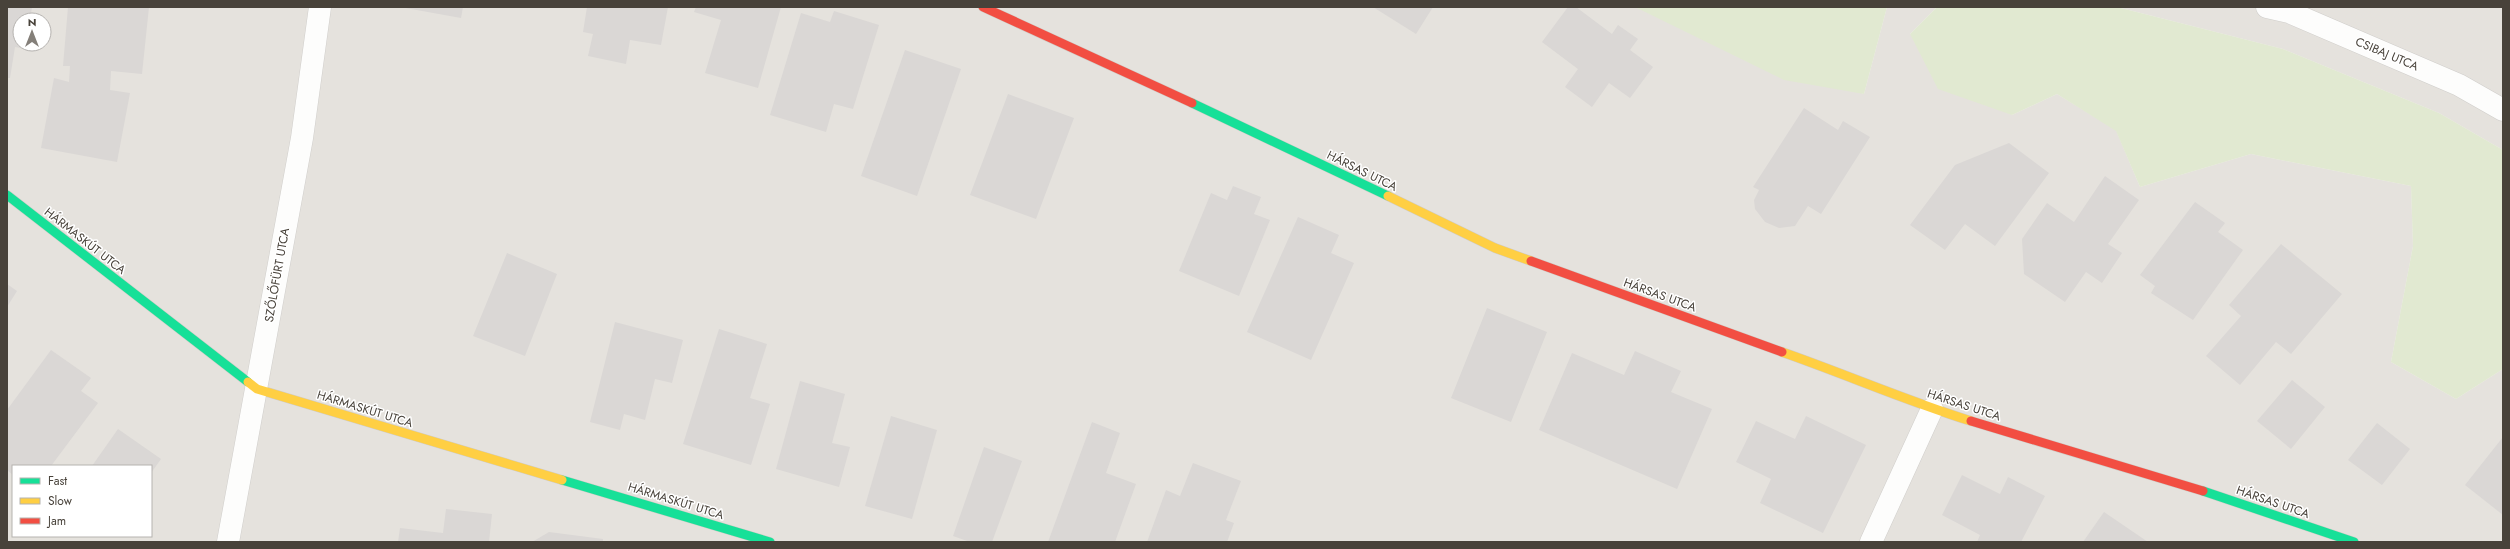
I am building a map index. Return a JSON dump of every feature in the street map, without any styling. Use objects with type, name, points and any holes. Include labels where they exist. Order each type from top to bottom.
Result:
[{"type":"street","name":"SZŐLŐFÜRT UTCA","points":[[228,542],[302,138],[320,7]]},
{"type":"street","name":"HÁRSAS UTCA","points":[[983,7],[1244,127],[1495,248],[1867,382],[1932,409],[2180,483],[2354,542]]},
{"type":"street","name":"CSIBAJ UTCA","points":[[2268,7],[2290,12],[2459,85],[2503,110]]},
{"type":"street","name":"HÁRMASKÚT UTCA","points":[[7,195],[257,389],[770,542]]},
{"type":"street","points":[[1871,542],[1932,409]]},
{"type":"shaded area","points":[[7,7],[1635,7],[1864,94],[1887,7],[1937,7],[1910,34],[2012,115],[2057,94],[2116,130],[2140,187],[2251,154],[2411,186],[2413,246],[2391,362],[2456,399],[2503,369],[2503,542],[7,542]]},
{"type":"shaded area","points":[[2117,7],[2503,7],[2503,150],[2439,113],[2283,49]]},
{"type":"green space","points":[[1635,7],[1887,7],[1864,94],[1784,80]]},
{"type":"green space","points":[[1937,7],[2117,7],[2283,49],[2439,113],[2503,150],[2503,369],[2456,399],[2391,362],[2413,246],[2411,186],[2251,154],[2140,187],[2116,131],[2057,94],[2012,115],[1938,89],[1910,34]]},
{"type":"building","points":[[7,7],[32,7],[31,12],[12,12],[12,52],[14,52],[10,78],[7,78]]},
{"type":"building","points":[[68,7],[149,7],[142,74],[111,71],[110,90],[130,93],[117,162],[41,148],[54,78],[69,82],[70,66],[63,66]]},
{"type":"building","points":[[400,7],[463,7],[461,18]]},
{"type":"building","points":[[587,7],[668,7],[661,45],[630,40],[626,64],[588,56],[593,34],[583,32]]},
{"type":"building","points":[[696,7],[781,7],[758,88],[705,73],[721,20],[694,12]]},
{"type":"building","points":[[1373,7],[1433,7],[1416,34]]},
{"type":"building","points":[[1568,7],[1576,7],[1612,34],[1618,25],[1638,39],[1630,50],[1653,67],[1630,98],[1609,83],[1592,107],[1565,87],[1578,69],[1542,42]]},
{"type":"building","points":[[834,11],[879,25],[853,109],[834,104],[826,132],[770,115],[801,13],[830,22]]},
{"type":"building","points":[[905,50],[961,69],[917,196],[861,176]]},
{"type":"building","points":[[1008,94],[1074,118],[1036,219],[970,195]]},
{"type":"building","points":[[1804,108],[1838,130],[1843,121],[1870,137],[1821,214],[1808,206],[1795,226],[1779,228],[1765,222],[1755,209],[1754,200],[1759,190],[1753,187]]},
{"type":"building","points":[[2009,143],[2049,173],[1995,246],[1965,224],[1945,250],[1910,225],[1955,165]]},
{"type":"building","points":[[2105,176],[2139,200],[2108,244],[2122,253],[2102,283],[2086,272],[2065,302],[2024,274],[2022,239],[2047,203],[2074,222]]},
{"type":"building","points":[[1233,186],[1261,197],[1254,214],[1270,220],[1239,296],[1179,271],[1211,193],[1227,200]]},
{"type":"building","points":[[2195,202],[2225,223],[2218,232],[2243,250],[2193,320],[2151,293],[2155,286],[2140,275]]},
{"type":"building","points":[[1298,217],[1339,235],[1331,253],[1354,263],[1311,360],[1247,332]]},
{"type":"building","points":[[2281,244],[2342,294],[2291,354],[2276,342],[2240,385],[2206,356],[2241,316],[2229,305]]},
{"type":"building","points":[[507,253],[557,274],[525,356],[473,336]]},
{"type":"building","points":[[7,284],[17,291],[7,307]]},
{"type":"building","points":[[1487,308],[1547,332],[1511,422],[1451,398]]},
{"type":"building","points":[[615,322],[683,340],[672,383],[655,379],[645,420],[624,414],[620,430],[590,422]]},
{"type":"building","points":[[719,329],[767,344],[750,398],[770,404],[751,465],[683,444]]},
{"type":"building","points":[[51,350],[91,378],[81,391],[98,403],[52,465],[12,465],[12,474],[7,470],[7,410]]},
{"type":"building","points":[[1635,351],[1681,371],[1671,392],[1712,409],[1677,489],[1539,430],[1572,353],[1624,375]]},
{"type":"building","points":[[2292,380],[2325,407],[2291,449],[2257,421]]},
{"type":"building","points":[[800,381],[845,394],[832,443],[850,447],[839,487],[776,469]]},
{"type":"building","points":[[891,416],[937,430],[912,519],[865,506]]},
{"type":"building","points":[[1806,416],[1866,445],[1823,533],[1760,503],[1771,479],[1736,462],[1756,421],[1795,439]]},
{"type":"building","points":[[1092,422],[1120,433],[1106,473],[1136,484],[1115,542],[1048,542]]},
{"type":"building","points":[[2377,423],[2410,449],[2382,485],[2348,460]]},
{"type":"building","points":[[118,429],[161,459],[152,472],[152,465],[93,465]]},
{"type":"building","points":[[2503,437],[2503,515],[2465,485]]},
{"type":"building","points":[[984,447],[1022,461],[992,542],[970,542],[953,536]]},
{"type":"building","points":[[1193,463],[1241,481],[1226,520],[1234,523],[1227,542],[1147,542],[1166,490],[1180,496]]},
{"type":"building","points":[[1962,475],[2000,494],[2008,477],[2045,496],[2021,542],[1977,542],[1980,535],[1942,515]]},
{"type":"building","points":[[446,509],[492,514],[489,542],[398,542],[400,528],[443,533]]},
{"type":"building","points":[[2104,512],[2148,542],[2083,542]]},
{"type":"building","points":[[549,532],[603,539],[603,542],[532,542]]},
{"type":"traffic: fast","points":[[1192,103],[1388,196]]},
{"type":"traffic: fast","points":[[7,195],[248,382]]},
{"type":"traffic: fast","points":[[562,480],[770,542]]},
{"type":"traffic: fast","points":[[2203,491],[2354,542]]},
{"type":"traffic: slow","points":[[1388,196],[1495,248],[1531,261]]},
{"type":"traffic: slow","points":[[1782,352],[1923,405],[1971,421]]},
{"type":"traffic: slow","points":[[248,382],[257,389],[562,480]]},
{"type":"traffic: jam","points":[[983,7],[1192,103]]},
{"type":"traffic: jam","points":[[1531,261],[1782,352]]},
{"type":"traffic: jam","points":[[1971,421],[2203,491]]}]
